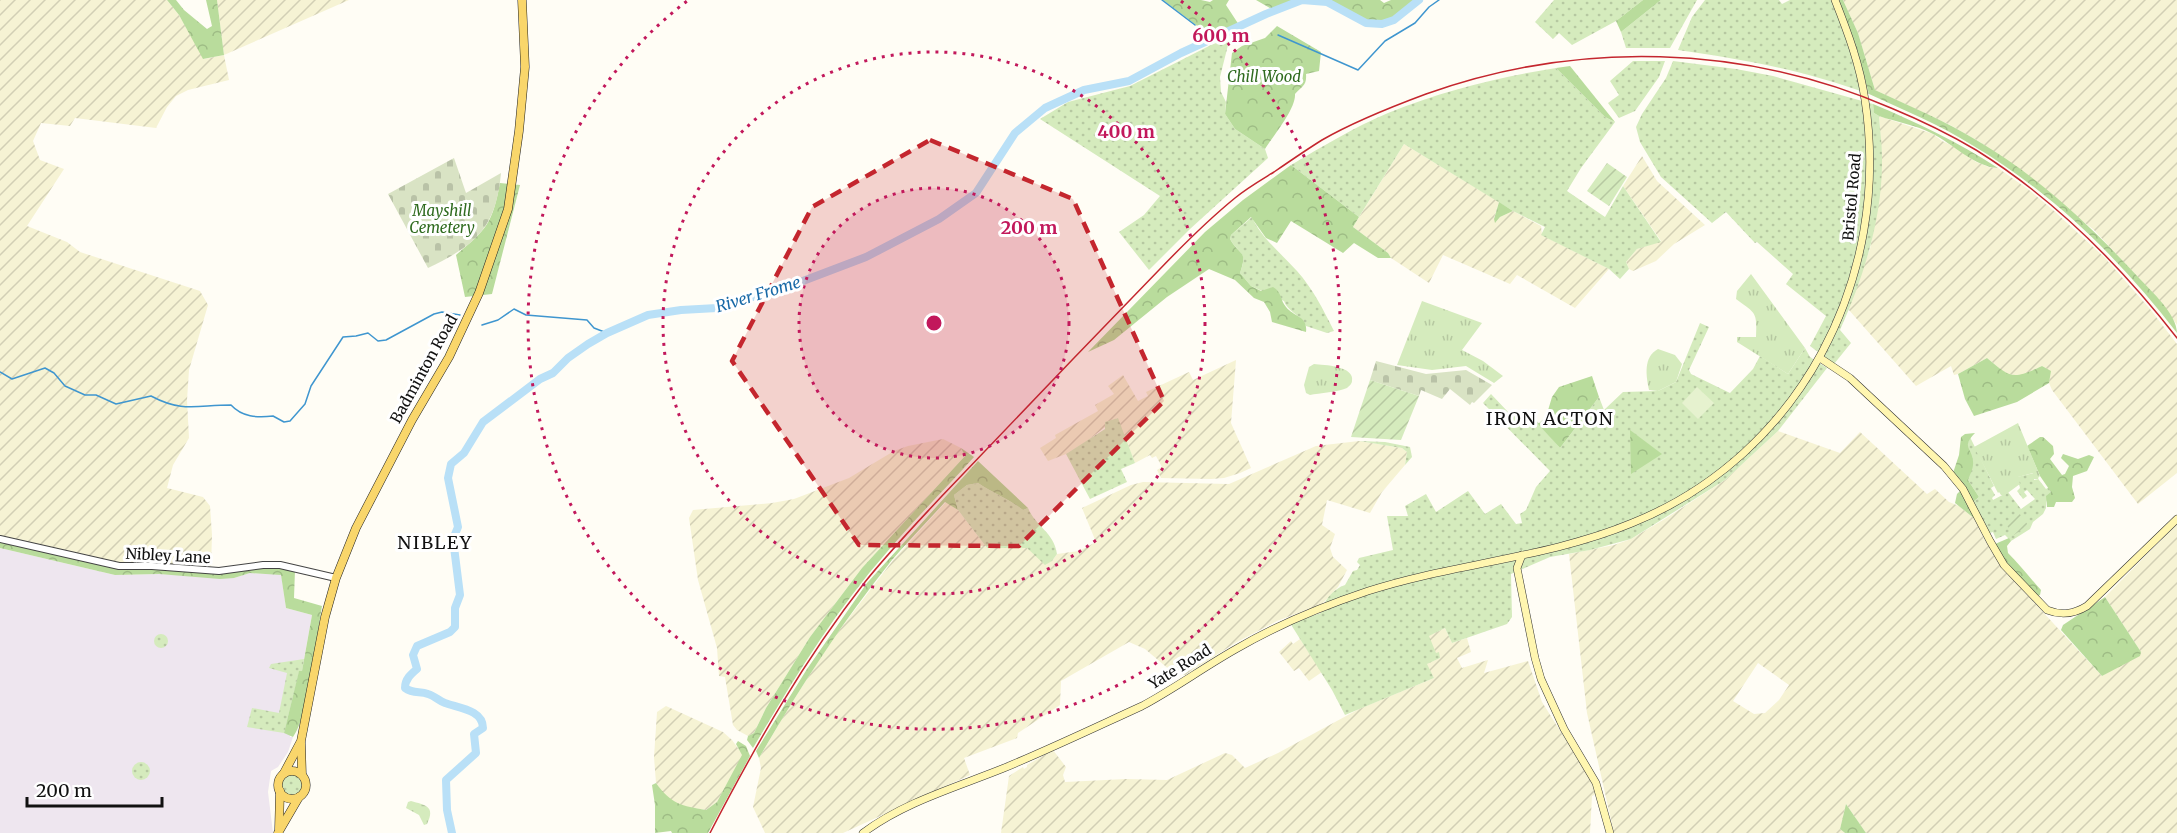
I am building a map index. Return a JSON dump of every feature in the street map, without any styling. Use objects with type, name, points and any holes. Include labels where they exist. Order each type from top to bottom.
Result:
[{"type":"main road","name":"Badminton Road","points":[[302,776],[301,741],[321,636],[336,578],[366,504],[449,357],[474,303],[508,209],[525,67],[522,0]]},
{"type":"main road","name":"Bristol Road","points":[[1522,555],[1557,548],[1609,532],[1649,516],[1691,494],[1755,442],[1788,405],[1820,358],[1840,315],[1860,254],[1866,217],[1870,162],[1866,103],[1860,74],[1835,0]]},
{"type":"main road","points":[[1820,358],[1850,378],[1944,466],[1968,498],[2004,565],[2048,610],[2056,614],[2066,615],[2078,612],[2087,606],[2177,519]]},
{"type":"main road","points":[[1522,555],[1517,568],[1541,679],[1564,729],[1596,783],[1610,833]]},
{"type":"main road","name":"Yate Road","points":[[863,833],[884,818],[934,795],[1015,763],[1142,706],[1164,695],[1237,648],[1318,609],[1412,579],[1522,555]]},
{"type":"main road","name":"Badminton Road","points":[[284,773],[301,741]]},
{"type":"main road","points":[[278,832],[280,791],[278,783],[284,773],[294,771],[302,776],[306,786],[303,793],[290,798],[280,791]]},
{"type":"main road","points":[[278,832],[298,796]]},
{"type":"street","name":"Nibley Lane","points":[[0,539],[118,566],[219,571],[280,565],[336,578]]},
{"type":"highlighted area","points":[[930,140],[1073,199],[1164,401],[1019,546],[859,545],[732,361],[812,207]]},
{"type":"shaded area","points":[[0,0],[167,0],[179,15],[204,59],[224,55],[229,80],[188,90],[176,96],[167,107],[156,128],[75,118],[70,126],[41,123],[33,141],[40,160],[64,169],[27,226],[67,242],[80,252],[200,291],[208,305],[189,370],[187,400],[189,438],[173,465],[167,488],[203,497],[210,506],[211,566],[113,562],[0,536]]},
{"type":"shaded area","points":[[217,0],[349,0],[224,55]]},
{"type":"shaded area","points":[[1843,0],[2177,0],[2177,325],[2161,302],[2094,230],[1980,142],[1950,125],[1875,90],[1858,33]]},
{"type":"shaded area","points":[[1879,116],[1933,134],[1976,162],[1998,168],[2029,190],[2105,258],[2177,344],[2177,473],[2138,504],[2052,390],[2049,383],[2050,371],[2042,366],[2021,376],[2006,374],[1987,358],[1954,375],[1951,366],[1916,386],[1848,309],[1870,249],[1880,191],[1882,157]]},
{"type":"shaded area","points":[[1404,144],[1499,202],[1494,218],[1496,222],[1500,217],[1513,211],[1541,226],[1542,235],[1609,269],[1575,308],[1517,275],[1510,284],[1443,255],[1429,283],[1391,258],[1388,253],[1353,227]]},
{"type":"shaded area","points":[[1642,156],[1657,181],[1705,225],[1674,244],[1656,261],[1633,271],[1629,269],[1626,262],[1637,249],[1661,241],[1623,186]]},
{"type":"shaded area","points":[[1236,360],[1231,423],[1251,468],[1240,473],[1211,479],[1161,478],[1157,470],[1162,467],[1156,456],[1152,458],[1150,455],[1135,463],[1117,418],[1066,454],[1048,461],[1040,448],[1056,438],[1055,435],[1098,411],[1095,405],[1114,394],[1108,386],[1123,375],[1138,401],[1148,396],[1146,392],[1189,372],[1193,380]]},
{"type":"shaded area","points":[[1778,431],[1840,453],[1860,432],[1927,494],[1935,489],[1949,502],[1959,506],[1975,519],[1983,537],[2003,569],[2102,676],[2141,652],[2105,597],[2177,524],[2177,833],[1866,833],[1846,804],[1840,829],[1845,833],[1614,833],[1587,713],[1569,554],[1614,545],[1631,539],[1725,480]],"holes":[[[1758,663],[1789,685],[1779,700],[1765,713],[1754,714],[1733,701]]]},
{"type":"shaded area","points":[[943,439],[961,448],[965,456],[862,568],[810,637],[766,708],[754,733],[748,736],[737,730],[733,725],[725,677],[719,676],[717,648],[698,580],[689,518],[693,510],[794,499],[849,478],[894,451]]},
{"type":"shaded area","points":[[1359,441],[1402,448],[1407,452],[1405,465],[1382,492],[1370,513],[1327,500],[1322,525],[1335,534],[1330,548],[1333,557],[1347,570],[1338,587],[1322,604],[1277,621],[1237,642],[1185,675],[1177,676],[1145,649],[1129,642],[1061,681],[1060,705],[1018,733],[1017,738],[964,758],[970,775],[843,833],[765,833],[753,807],[761,768],[759,758],[831,641],[894,559],[946,502],[958,510],[987,548],[1027,548],[1052,561],[1057,554],[1079,551],[1096,542],[1082,508],[1131,485],[1143,482],[1229,484],[1316,446]]},
{"type":"shaded area","points":[[0,548],[115,575],[159,574],[234,578],[250,573],[281,574],[286,608],[312,615],[290,737],[293,737],[288,752],[278,767],[271,771],[268,792],[273,833],[0,833]]},
{"type":"shaded area","points":[[1445,628],[1452,643],[1467,638],[1471,652],[1457,658],[1462,668],[1488,660],[1484,673],[1528,661],[1542,702],[1593,783],[1596,794],[1592,796],[1590,833],[1001,833],[1009,776],[1053,750],[1066,767],[1063,775],[1065,782],[1126,779],[1167,780],[1225,753],[1232,755],[1245,768],[1278,753],[1359,709],[1434,678],[1426,664],[1440,658],[1428,636]]},
{"type":"shaded area","points":[[1300,639],[1322,672],[1309,681],[1299,668],[1294,671],[1279,652],[1291,641],[1293,644]]},
{"type":"shaded area","points":[[666,706],[723,732],[743,755],[717,802],[706,810],[680,806],[664,795],[656,783],[654,757],[657,712]]},
{"type":"green space","points":[[167,0],[176,0],[184,10],[207,29],[212,26],[206,0],[217,0],[224,55],[203,59],[179,15]]},
{"type":"green space","points":[[1163,0],[1210,2],[1229,0],[1226,5],[1239,25],[1213,38]]},
{"type":"green space","points":[[1256,0],[1302,0],[1275,11]]},
{"type":"green space","points":[[1302,0],[1380,0],[1384,3],[1391,0],[1419,0],[1382,24],[1366,23],[1327,2]]},
{"type":"green space","points":[[1554,0],[1643,0],[1616,21],[1572,45],[1559,33],[1553,39],[1535,22]]},
{"type":"green space","points":[[1643,0],[1661,0],[1621,32],[1616,21]]},
{"type":"green space","points":[[1661,0],[1697,0],[1670,48],[1626,48],[1621,32]]},
{"type":"green space","points":[[1705,0],[1779,0],[1782,4],[1790,0],[1839,0],[1856,47],[1869,94],[1821,78],[1775,67],[1678,50],[1692,17]]},
{"type":"green space","points":[[1839,0],[1843,0],[1858,33],[1875,90],[1966,134],[2043,186],[2102,240],[2156,296],[2173,318],[2177,333],[2108,254],[2083,229],[2030,184],[1960,138],[1869,94],[1856,47]]},
{"type":"green space","name":"Chill Wood","points":[[1277,26],[1321,52],[1319,71],[1306,74],[1305,83],[1295,94],[1288,115],[1265,149],[1235,129],[1225,114],[1232,53],[1242,46],[1265,38]]},
{"type":"green space","points":[[1227,39],[1228,45],[1220,77],[1221,92],[1226,102],[1225,114],[1235,129],[1265,149],[1268,158],[1149,270],[1119,232],[1144,215],[1160,196],[1040,119],[1068,102],[1130,86]]},
{"type":"green space","points":[[1633,61],[1665,61],[1659,77],[1635,111],[1619,118],[1608,103],[1619,95],[1610,81]]},
{"type":"green space","points":[[1673,61],[1773,76],[1873,104],[1874,113],[1879,116],[1882,147],[1879,202],[1864,267],[1840,330],[1851,343],[1834,364],[1810,346],[1826,316],[1786,284],[1793,274],[1757,242],[1755,243],[1726,212],[1712,223],[1661,177],[1640,142],[1636,127],[1666,78]]},
{"type":"green space","points":[[1570,66],[1615,122],[1605,117],[1556,68]]},
{"type":"green space","points":[[1556,68],[1605,117],[1615,122],[1567,191],[1605,217],[1623,186],[1661,242],[1637,249],[1626,262],[1629,269],[1620,279],[1609,269],[1541,235],[1545,227],[1513,211],[1404,144],[1359,217],[1291,165],[1363,124],[1408,105],[1471,86]]},
{"type":"green space","points":[[1873,104],[1937,133],[1998,168],[1981,164],[1927,131],[1879,116],[1874,113]]},
{"type":"green space","name":"Mayshill Cemetery","points":[[454,158],[466,193],[501,173],[498,192],[494,208],[481,233],[459,251],[428,268],[388,194]]},
{"type":"green space","points":[[1607,163],[1627,177],[1609,206],[1587,191]]},
{"type":"green space","points":[[1291,165],[1359,217],[1353,227],[1388,253],[1391,258],[1378,258],[1354,243],[1343,253],[1291,221],[1277,243],[1266,238],[1251,217],[1231,235],[1230,239],[1243,256],[1240,273],[1251,286],[1261,291],[1273,287],[1276,289],[1286,307],[1303,320],[1306,332],[1272,322],[1270,312],[1264,302],[1254,298],[1235,280],[1209,269],[1167,297],[1114,340],[1088,352],[1205,232],[1243,200]]},
{"type":"green space","points":[[500,183],[520,185],[492,294],[465,297],[456,255],[487,225]]},
{"type":"green space","points":[[1499,202],[1513,211],[1500,217],[1495,223],[1494,219]]},
{"type":"green space","points":[[1252,217],[1266,239],[1308,285],[1334,331],[1327,333],[1306,326],[1284,301],[1251,286],[1240,273],[1243,257],[1230,239],[1231,235]]},
{"type":"green space","points":[[1751,274],[1805,348],[1788,374],[1737,342],[1737,337],[1756,337],[1754,314],[1736,299],[1737,291]]},
{"type":"green space","points":[[1422,301],[1482,323],[1462,350],[1483,361],[1503,376],[1494,383],[1466,366],[1432,370],[1397,365]]},
{"type":"green space","points":[[1700,323],[1709,327],[1689,370],[1691,374],[1730,393],[1753,369],[1760,356],[1788,374],[1805,348],[1810,357],[1827,368],[1778,431],[1725,480],[1631,539],[1590,550],[1550,557],[1511,574],[1512,617],[1507,624],[1452,643],[1445,628],[1429,636],[1440,658],[1427,664],[1434,678],[1345,715],[1290,623],[1321,613],[1329,596],[1336,589],[1345,585],[1353,571],[1357,570],[1360,565],[1357,562],[1359,558],[1393,550],[1387,516],[1408,516],[1405,506],[1426,494],[1436,512],[1468,491],[1485,514],[1501,504],[1516,524],[1522,523],[1520,514],[1526,510],[1536,487],[1550,471],[1483,403],[1491,394],[1509,413],[1529,412],[1560,448],[1599,397],[1604,410],[1623,392],[1658,391],[1676,382]]},
{"type":"green space","points":[[1658,349],[1675,355],[1682,364],[1676,382],[1658,391],[1649,390],[1647,373],[1650,357]]},
{"type":"green space","points":[[1987,358],[2012,375],[2042,366],[2051,371],[2049,383],[2017,402],[1974,416],[1965,399],[1958,374]]},
{"type":"green space","points":[[1376,361],[1426,374],[1466,370],[1492,385],[1470,405],[1450,389],[1442,399],[1421,390],[1419,396],[1370,380]]},
{"type":"green space","points":[[1314,364],[1344,369],[1352,376],[1352,383],[1347,388],[1339,390],[1310,395],[1306,393],[1304,385],[1309,367]]},
{"type":"green space","points":[[1592,376],[1599,397],[1560,448],[1538,424],[1546,417],[1552,397],[1559,387]]},
{"type":"green space","points":[[1370,380],[1419,396],[1401,440],[1351,437]]},
{"type":"green space","points":[[1697,387],[1714,403],[1698,419],[1682,403]]},
{"type":"green space","points":[[1118,418],[1135,463],[1121,469],[1127,482],[1090,499],[1066,454],[1105,429],[1105,422]]},
{"type":"green space","points":[[2018,423],[2040,476],[2039,480],[2034,479],[2033,473],[2018,477],[2020,484],[2005,495],[2001,495],[1974,447]]},
{"type":"green space","points":[[1630,430],[1662,454],[1631,474]]},
{"type":"green space","points":[[1975,433],[1968,445],[1973,464],[1968,480],[1979,497],[1973,502],[1953,473],[1959,455],[1961,437]]},
{"type":"green space","points":[[1970,437],[1994,486],[1991,488],[1995,495],[1993,500],[2008,492],[2021,509],[2035,499],[2027,490],[2024,492],[2027,496],[2023,499],[2017,491],[2020,488],[2017,477],[2034,473],[2034,480],[2039,480],[2046,489],[2049,487],[2051,492],[2043,514],[2033,522],[2030,529],[2011,541],[2005,535],[1996,539],[1993,532],[1990,533],[1973,502],[1979,497],[1968,480]]},
{"type":"green space","points":[[2040,437],[2053,446],[2054,454],[2050,459],[2062,475],[2069,466],[2061,458],[2063,454],[2078,459],[2089,455],[2094,457],[2087,471],[2073,476],[2072,487],[2075,498],[2072,502],[2056,502],[2054,507],[2047,507],[2046,496],[2051,492],[2040,476],[2027,446]]},
{"type":"green space","points":[[1359,441],[1385,442],[1410,447],[1412,457],[1405,465],[1407,452],[1402,448]]},
{"type":"green space","points":[[961,448],[974,457],[898,540],[850,598],[799,672],[753,748],[747,740],[748,736],[754,733],[766,708],[810,637],[862,568],[965,456]]},
{"type":"green space","points":[[978,461],[1028,508],[1023,510],[978,483],[967,485],[954,495],[958,510],[945,502],[892,560],[856,607],[805,681],[759,758],[756,751],[807,669],[867,583]]},
{"type":"green space","points":[[978,483],[1023,510],[1028,508],[1055,546],[1057,554],[1052,561],[1045,565],[1027,548],[987,548],[958,510],[954,495],[967,485]]},
{"type":"green space","points":[[1960,491],[1975,519],[1955,503]]},
{"type":"green space","points":[[2019,513],[2028,525],[2014,535],[2005,523]]},
{"type":"green space","points":[[2009,538],[2011,541],[2007,546],[2008,553],[2041,590],[2040,595],[2037,596],[2006,563],[1995,544]]},
{"type":"green space","points":[[0,542],[119,569],[160,569],[222,574],[259,568],[285,567],[295,570],[294,598],[322,606],[307,695],[303,713],[293,737],[284,733],[299,671],[302,671],[312,615],[286,608],[281,575],[250,573],[220,579],[159,574],[115,575],[0,548]]},
{"type":"green space","points":[[2105,597],[2141,652],[2140,656],[2102,676],[2061,630],[2063,625]]},
{"type":"green space","points":[[158,634],[164,634],[168,641],[164,648],[158,648],[154,644],[154,638]]},
{"type":"green space","points":[[304,659],[284,733],[247,727],[252,708],[279,713],[287,673],[269,668],[271,664]]},
{"type":"green space","points":[[738,741],[746,746],[750,756],[708,833],[672,833],[671,831],[655,833],[652,785],[656,783],[667,796],[678,803],[706,810],[717,802],[742,755],[736,744]]},
{"type":"green space","points":[[141,762],[148,764],[150,771],[148,778],[141,780],[134,778],[132,771],[134,764]]},
{"type":"green space","points":[[288,775],[296,775],[302,781],[302,789],[296,795],[288,795],[282,789],[282,781]]},
{"type":"green space","points":[[408,802],[428,807],[430,813],[427,824],[424,825],[419,815],[406,808]]},
{"type":"green space","points":[[1846,804],[1866,833],[1845,833],[1840,829]]},
{"type":"waterway","points":[[1162,0],[1195,25]]},
{"type":"waterway","name":"River Frome","points":[[452,833],[447,810],[446,780],[476,753],[474,734],[483,728],[482,722],[475,713],[445,703],[428,694],[411,691],[405,688],[405,685],[407,679],[417,669],[413,655],[417,646],[450,632],[455,627],[455,608],[460,595],[453,539],[458,527],[448,478],[451,464],[464,453],[483,422],[540,379],[553,373],[568,358],[607,333],[648,315],[717,308],[795,284],[866,257],[939,219],[976,193],[1015,133],[1045,108],[1084,90],[1129,81],[1181,53],[1302,0],[1327,2],[1366,23],[1382,24],[1394,20],[1419,0]]},
{"type":"waterway","points":[[1278,35],[1358,70],[1385,41],[1415,23],[1429,7],[1439,0]]},
{"type":"waterway","points":[[1199,28],[1213,38]]},
{"type":"waterway","points":[[482,325],[498,320],[514,309],[526,315],[587,320],[594,328],[607,333]]},
{"type":"waterway","points":[[0,372],[12,379],[45,368],[54,373],[65,386],[85,395],[96,395],[116,404],[151,396],[172,405],[190,407],[231,405],[245,414],[256,417],[273,416],[284,422],[290,421],[305,404],[311,386],[343,337],[368,333],[378,341],[386,340],[434,314],[442,312],[460,315]]},
{"type":"railway","points":[[710,833],[801,673],[865,582],[941,497],[1168,261],[1205,224],[1240,194],[1316,144],[1386,109],[1426,94],[1483,76],[1542,64],[1601,58],[1660,57],[1719,61],[1778,71],[1835,87],[1891,108],[1955,138],[2005,169],[2085,235],[2133,285],[2177,338]]},
{"type":"district","name":"IRON ACTON","points":[[1550,419]]},
{"type":"district","name":"NIBLEY","points":[[435,543]]}]
